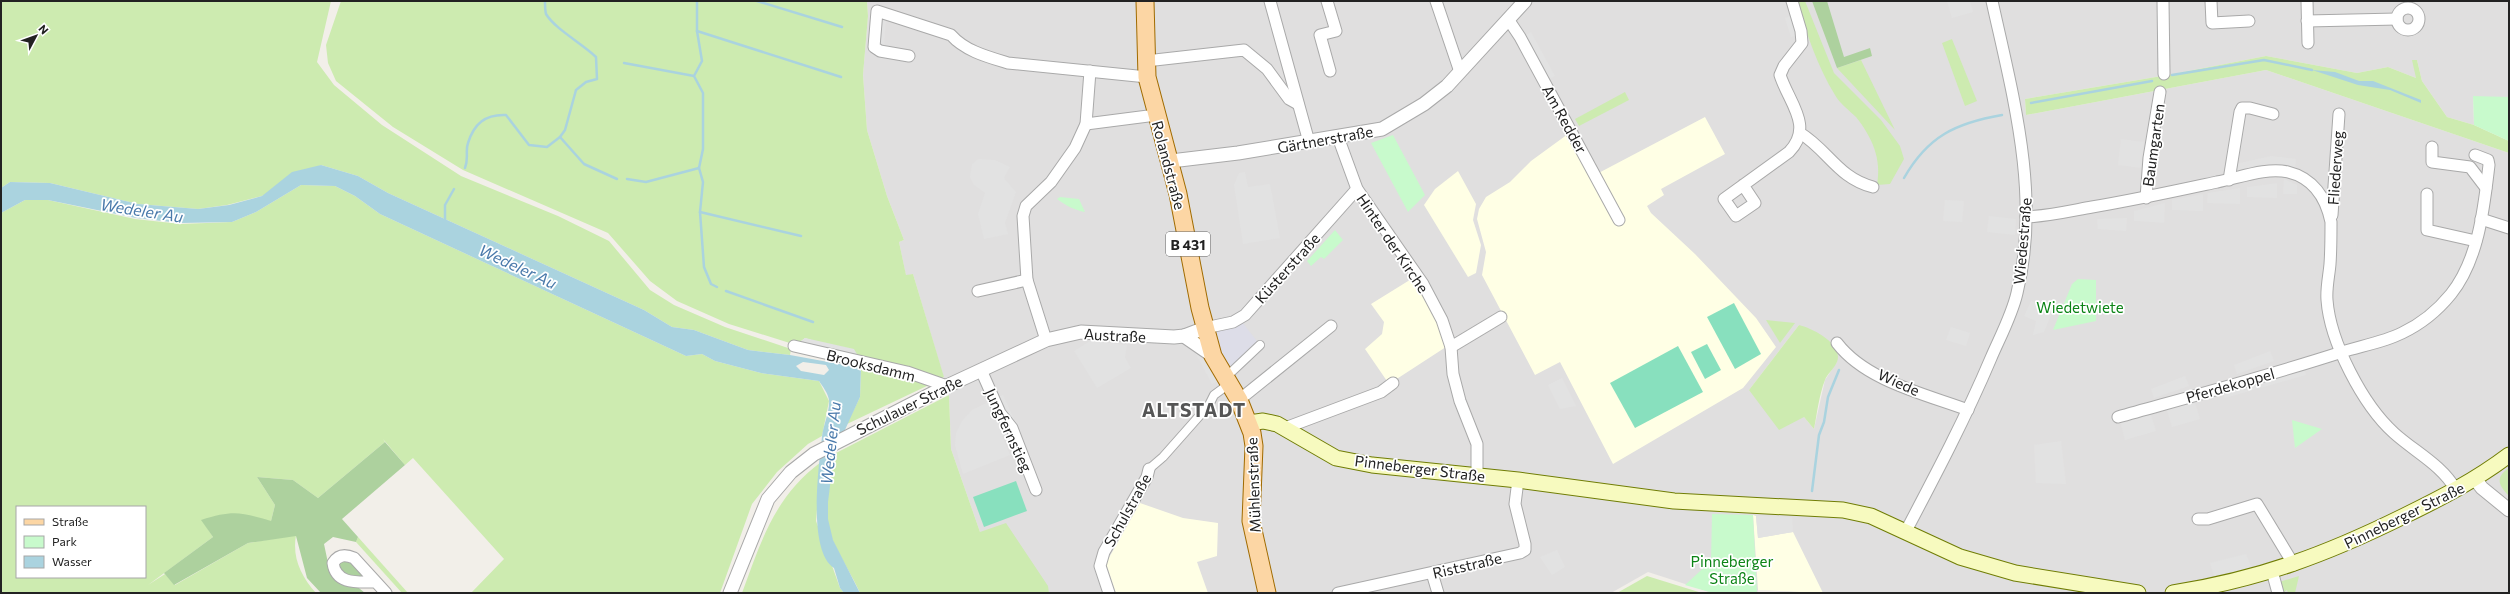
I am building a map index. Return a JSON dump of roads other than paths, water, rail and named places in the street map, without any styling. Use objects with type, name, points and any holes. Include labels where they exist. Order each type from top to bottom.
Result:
[{"type":"main road","name":"Rolandstraße","points":[[1145,1],[1147,69],[1156,115],[1171,161],[1205,328]]},
{"type":"main road","name":"B 431","points":[[1205,328],[1214,356],[1239,400],[1249,423]]},
{"type":"main road","name":"Pinneberger Straße","points":[[1249,423],[1268,421],[1285,428],[1311,445],[1336,458],[1372,465],[1477,475],[1674,501],[1843,510],[1871,516],[1960,556],[2015,573],[2138,593]]},
{"type":"main road","name":"Mühlenstraße","points":[[1249,423],[1254,446],[1251,521],[1267,593]]},
{"type":"main road","name":"Pinneberger Straße","points":[[2173,593],[2216,586],[2294,565],[2365,535],[2456,490],[2475,479],[2509,455]]},
{"type":"street","points":[[1270,1],[1309,142]]},
{"type":"street","points":[[1327,1],[1336,31],[1320,35],[1330,71]]},
{"type":"street","points":[[1436,1],[1460,72]]},
{"type":"street","name":"Gärtnerstraße","points":[[1171,161],[1309,142],[1338,140],[1382,129],[1403,118],[1432,99],[1460,72],[1525,1]]},
{"type":"street","points":[[1743,185],[1789,152],[1797,144],[1800,133],[1800,122],[1780,75],[1784,66],[1802,43],[1801,31],[1792,1]]},
{"type":"street","name":"Wiedestraße","points":[[1906,531],[1968,410],[2017,295],[2022,266],[2026,217],[2025,168],[2021,138],[1992,1]]},
{"type":"street","points":[[2163,1],[2164,74]]},
{"type":"street","points":[[2212,1],[2212,23],[2249,21]]},
{"type":"street","points":[[2307,1],[2308,43]]},
{"type":"street","points":[[2415,6],[2419,21],[2412,29],[2404,29],[2397,19],[2403,10],[2415,6]]},
{"type":"street","points":[[909,56],[880,51],[874,48],[877,11],[951,35],[958,43],[986,56],[1008,63],[1090,71],[1147,69],[1244,50],[1267,69],[1290,99],[1298,104]]},
{"type":"street","name":"Am Redder","points":[[1508,19],[1520,37],[1619,220]]},
{"type":"street","points":[[2308,22],[2397,19]]},
{"type":"street","points":[[1046,340],[1027,280],[1022,226],[1026,206],[1061,170],[1075,148],[1086,124],[1090,71]]},
{"type":"street","name":"Baumgarten","points":[[2146,198],[2149,158],[2160,92]]},
{"type":"street","points":[[2229,180],[2240,112],[2242,108],[2250,108],[2274,114]]},
{"type":"street","name":"Fliederweg","points":[[2331,222],[2340,114]]},
{"type":"street","points":[[1086,124],[1156,115]]},
{"type":"street","points":[[1800,133],[1812,140],[1840,170],[1859,183],[1873,187]]},
{"type":"street","name":"Hinter der Kirche","points":[[1338,140],[1358,191],[1423,284],[1442,320],[1451,347],[1453,374],[1460,401],[1477,444],[1477,475]]},
{"type":"street","points":[[2432,147],[2432,162],[2470,167],[2486,188]]},
{"type":"street","name":"Pferdekoppel","points":[[2118,417],[2401,334],[2420,323],[2452,293],[2463,274],[2476,241],[2486,188],[2489,165],[2488,160],[2475,150],[2470,167]]},
{"type":"street","points":[[2026,217],[2042,216],[2146,198],[2261,172],[2280,171],[2295,174],[2310,182],[2321,195],[2331,222],[2327,300],[2331,323],[2342,352],[2366,398],[2381,419],[2394,433],[2448,476],[2456,490]]},
{"type":"street","name":"Küsterstraße","points":[[1205,328],[1233,322],[1245,315],[1358,191]]},
{"type":"street","points":[[2427,194],[2426,234],[2476,241]]},
{"type":"street","points":[[2481,219],[2509,228]]},
{"type":"street","points":[[978,291],[1027,280]]},
{"type":"street","points":[[1451,347],[1501,316]]},
{"type":"street","points":[[1239,400],[1331,326]]},
{"type":"street","name":"Austraße","points":[[981,370],[1046,340],[1082,332],[1163,337],[1184,336],[1205,328]]},
{"type":"street","points":[[1184,336],[1214,356]]},
{"type":"street","name":"Wiede","points":[[1837,343],[1846,355],[1882,377],[1968,410]]},
{"type":"street","name":"Schulstraße","points":[[1109,593],[1100,566],[1104,552],[1147,477],[1149,469],[1163,458],[1208,405],[1214,395],[1260,345]]},
{"type":"street","name":"Brooksdamm","points":[[794,346],[906,372],[947,386]]},
{"type":"street","name":"Schulauer Straße","points":[[730,593],[768,499],[791,472],[814,454],[981,370]]},
{"type":"street","name":"Jungfernstieg","points":[[981,370],[1000,413],[1012,428],[1036,490]]},
{"type":"street","points":[[1285,428],[1381,392],[1393,383]]},
{"type":"street","points":[[2475,479],[2482,488],[2509,510]]},
{"type":"street","name":"Riststraße","points":[[1338,593],[1432,574],[1520,553],[1525,550],[1515,504],[1518,480]]},
{"type":"street","points":[[2198,519],[2208,519],[2256,504],[2294,565]]},
{"type":"street","points":[[2272,571],[2278,593]]},
{"type":"street","points":[[1432,574],[1438,593]]},
{"type":"street","points":[[375,582],[386,593]]},
{"type":"water","points":[[2312,70],[2335,72],[2359,81],[2373,81],[2421,100],[2421,103],[2390,90],[2358,85]]},
{"type":"water","name":"Wedeler Au","points":[[321,165],[358,176],[388,193],[644,310],[672,327],[694,330],[748,350],[790,355],[861,368],[860,397],[834,454],[828,502],[828,519],[833,540],[860,593],[844,593],[840,588],[834,568],[826,559],[820,544],[817,486],[822,437],[829,400],[819,381],[761,373],[715,361],[702,354],[686,356],[380,214],[355,196],[335,186],[301,185],[256,212],[232,222],[180,223],[136,218],[48,200],[25,200],[1,213],[1,188],[10,182],[50,183],[138,204],[198,209],[229,205],[262,196],[292,172]],"holes":[[[803,362],[826,365],[829,370],[824,375],[801,371],[796,366]]]},
{"type":"waterway","points":[[465,168],[470,136],[477,126],[486,118],[506,115],[529,145],[547,147],[560,137],[565,130],[576,90],[586,82],[597,79],[596,57],[550,20],[546,14],[545,1]]},
{"type":"waterway","points":[[697,1],[697,31],[702,61],[694,76],[703,93],[703,149],[699,168],[703,182],[700,212],[704,267],[711,284],[717,287]]},
{"type":"waterway","points":[[757,1],[842,27]]},
{"type":"waterway","points":[[697,31],[841,77]]},
{"type":"waterway","points":[[2172,75],[2264,60],[2312,70]]},
{"type":"waterway","points":[[624,63],[694,76]]},
{"type":"waterway","points":[[2031,103],[2152,81]]},
{"type":"waterway","points":[[1904,178],[1923,152],[1933,142],[1945,134],[1957,127],[1971,122],[2002,115]]},
{"type":"waterway","points":[[560,137],[584,164],[617,179]]},
{"type":"waterway","points":[[627,179],[646,182],[699,168]]},
{"type":"waterway","points":[[445,222],[445,205],[454,189]]},
{"type":"waterway","points":[[700,212],[801,236]]},
{"type":"waterway","points":[[726,291],[813,322]]},
{"type":"waterway","points":[[1812,491],[1819,435],[1824,422],[1828,397],[1839,370]]},
{"type":"district","name":"ALTSTADT","points":[[1194,409]]},
{"type":"park label","name":"Wiedetwiete","points":[[2080,307]]}]
